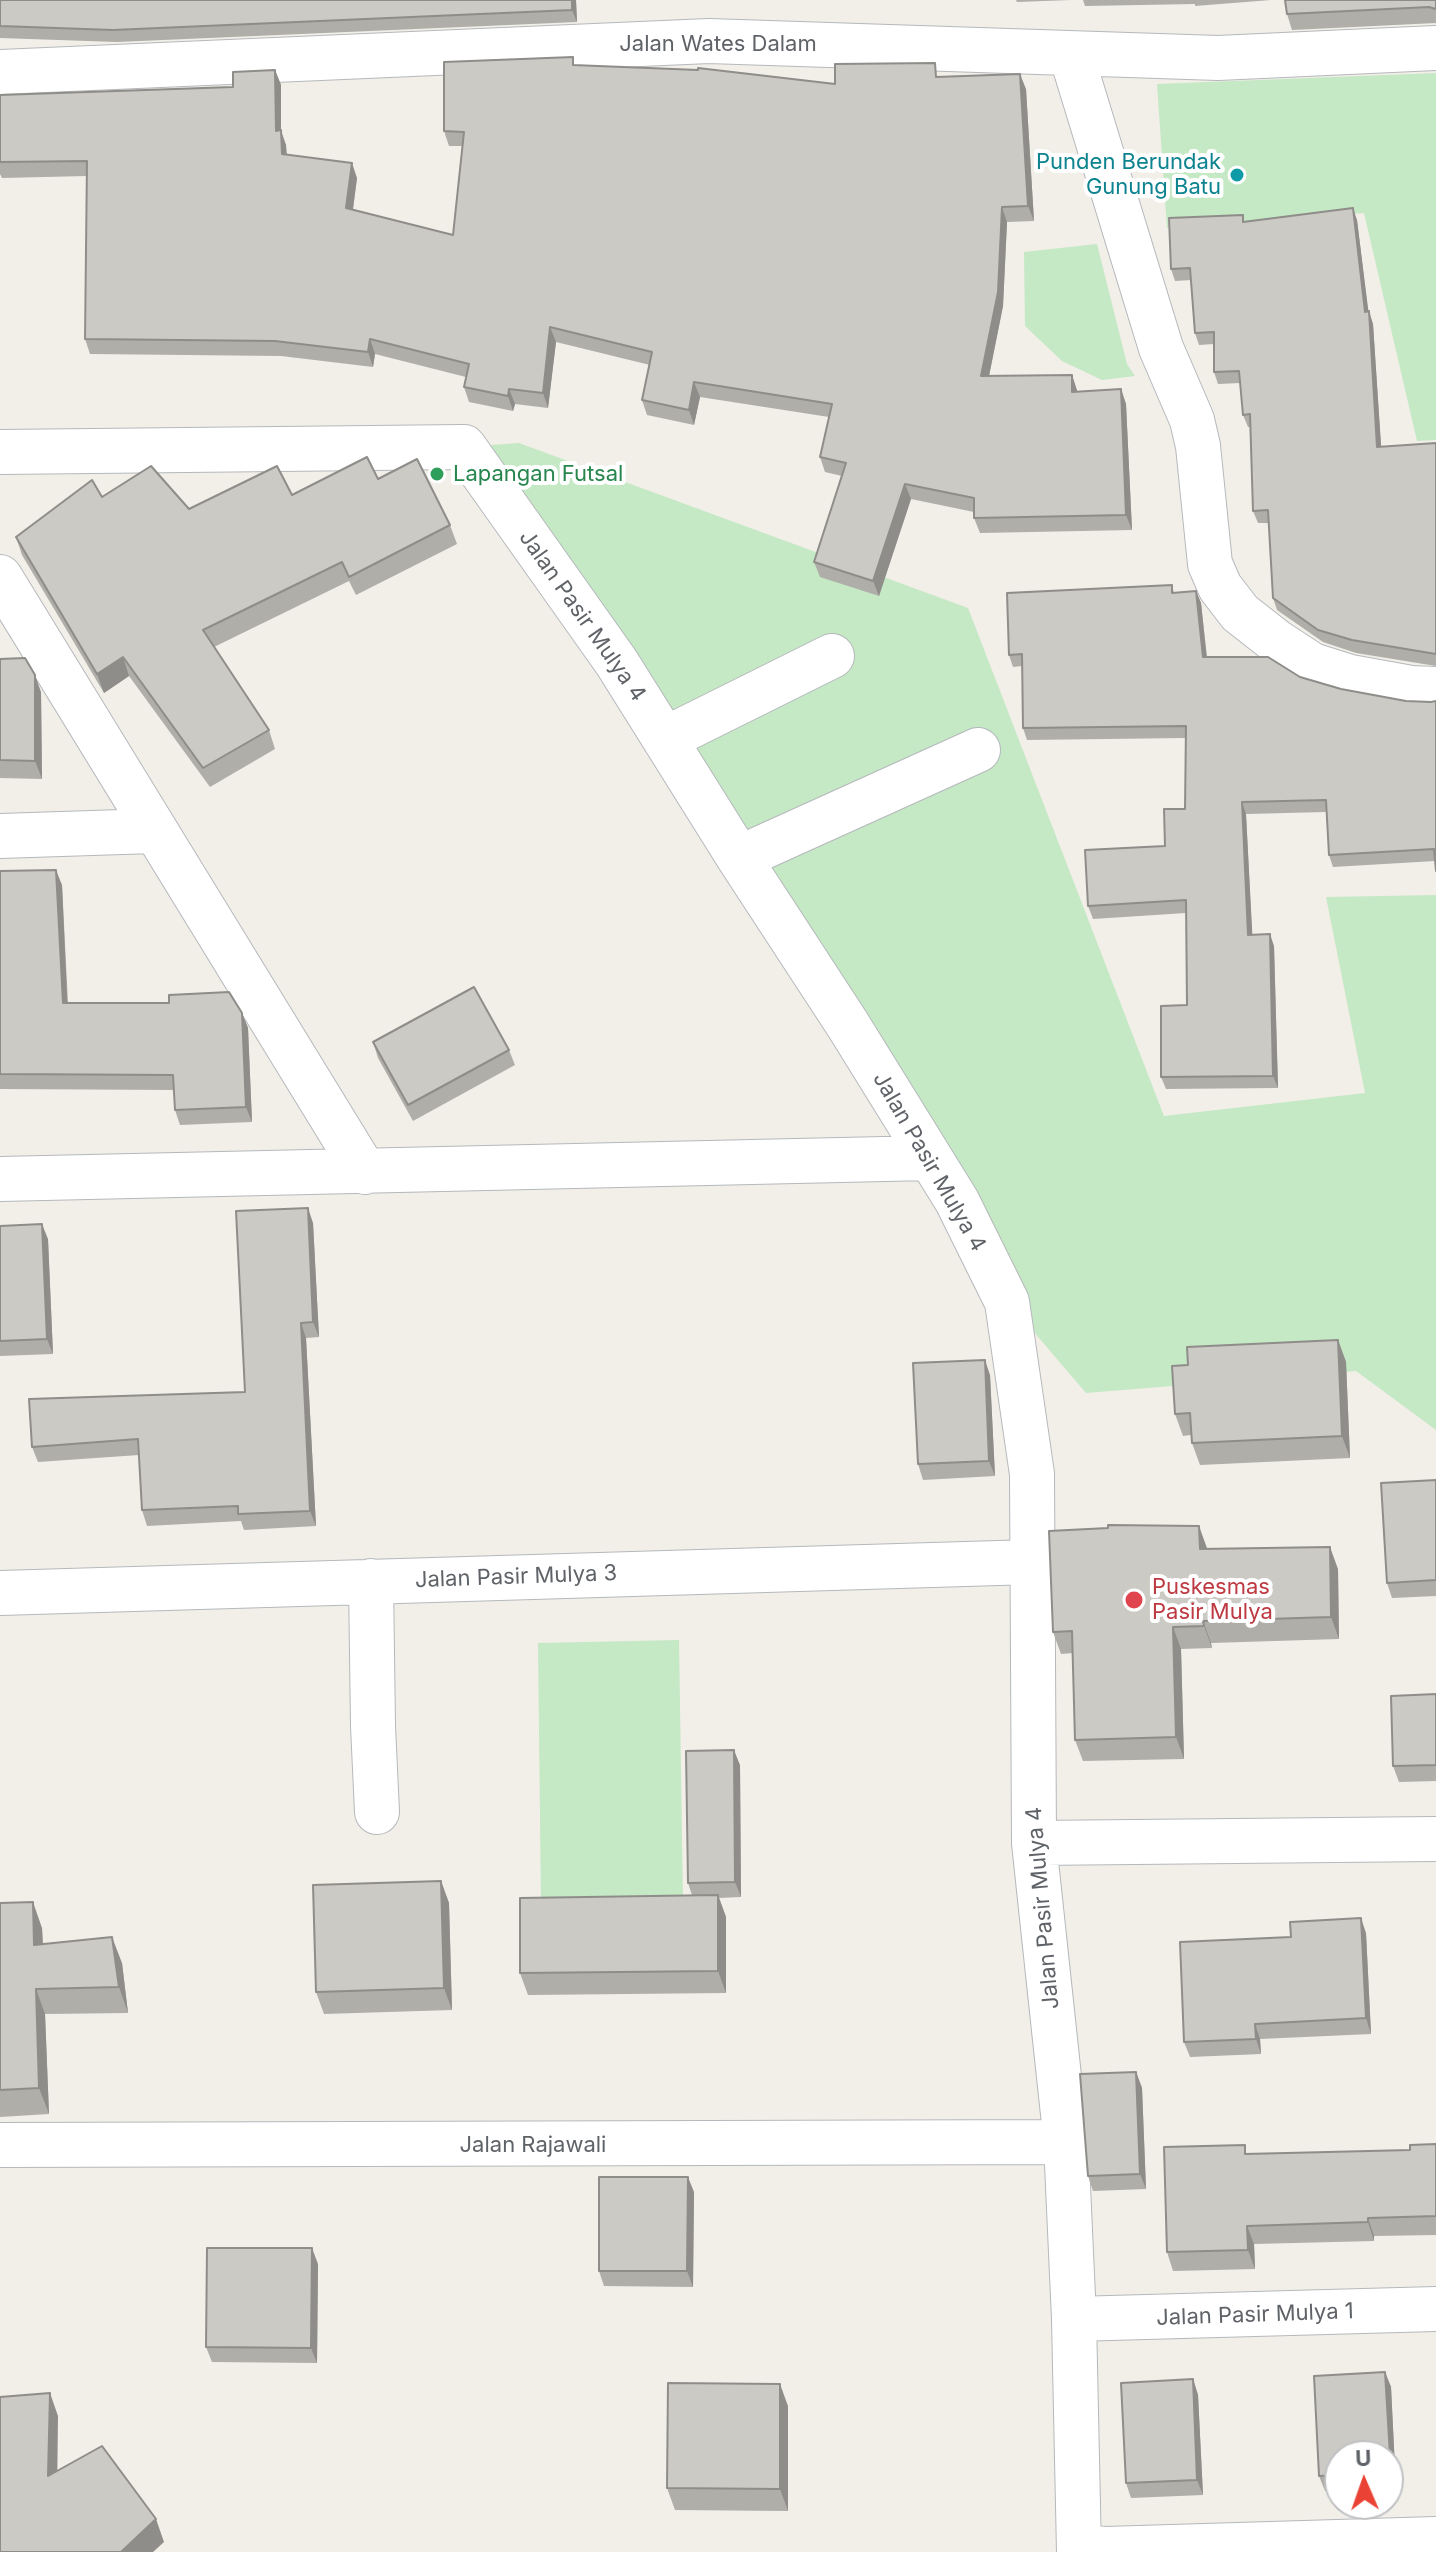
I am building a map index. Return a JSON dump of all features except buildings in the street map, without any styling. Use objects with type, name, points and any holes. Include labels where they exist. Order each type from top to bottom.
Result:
[{"type":"street","name":"Jalan Wates Dalam","points":[[0,72],[709,41],[1218,58],[1436,48]]},
{"type":"street","points":[[1071,54],[1161,348],[1179,397],[1192,420],[1198,446],[1210,564],[1220,587],[1240,613],[1312,665],[1350,677],[1411,688],[1436,689]]},
{"type":"street","name":"Jalan Pasir Mulya 4","points":[[0,452],[464,447],[617,663],[957,1201],[1007,1302],[1032,1474],[1034,1843],[1066,2142],[1079,2550]]},
{"type":"street","points":[[0,577],[365,1172]]},
{"type":"street","points":[[665,739],[832,656]]},
{"type":"street","points":[[739,858],[978,750]]},
{"type":"street","points":[[0,836],[153,831]]},
{"type":"street","points":[[0,1179],[929,1158]]},
{"type":"street","name":"Jalan Pasir Mulya 3","points":[[0,1593],[1032,1562]]},
{"type":"street","points":[[371,1581],[377,1812]]},
{"type":"street","points":[[1034,1843],[1436,1839]]},
{"type":"street","name":"Jalan Rajawali","points":[[0,2145],[1066,2142]]},
{"type":"street","name":"Jalan Pasir Mulya 1","points":[[1074,2319],[1436,2309]]},
{"type":"street","points":[[1079,2550],[1436,2539]]},
{"type":"green space","points":[[1436,73],[1436,440],[1417,441],[1364,213],[1167,228],[1157,84]]},
{"type":"green space","points":[[1097,244],[1127,364],[1135,376],[1102,380],[1062,361],[1025,326],[1024,252]]},
{"type":"green space","points":[[519,443],[968,608],[1164,1116],[1365,1093],[1326,897],[1436,895],[1436,1430],[1356,1371],[1086,1393],[1004,1297],[464,447]]},
{"type":"green space","points":[[679,1640],[683,1901],[541,1903],[538,1643]]},
{"type":"place","name":"Punden Berundak Gunung Batu","points":[[1237,175]]},
{"type":"place","name":"Lapangan Futsal","points":[[437,474]]},
{"type":"place","name":"Puskesmas Pasir Mulya","points":[[1134,1600]]}]
